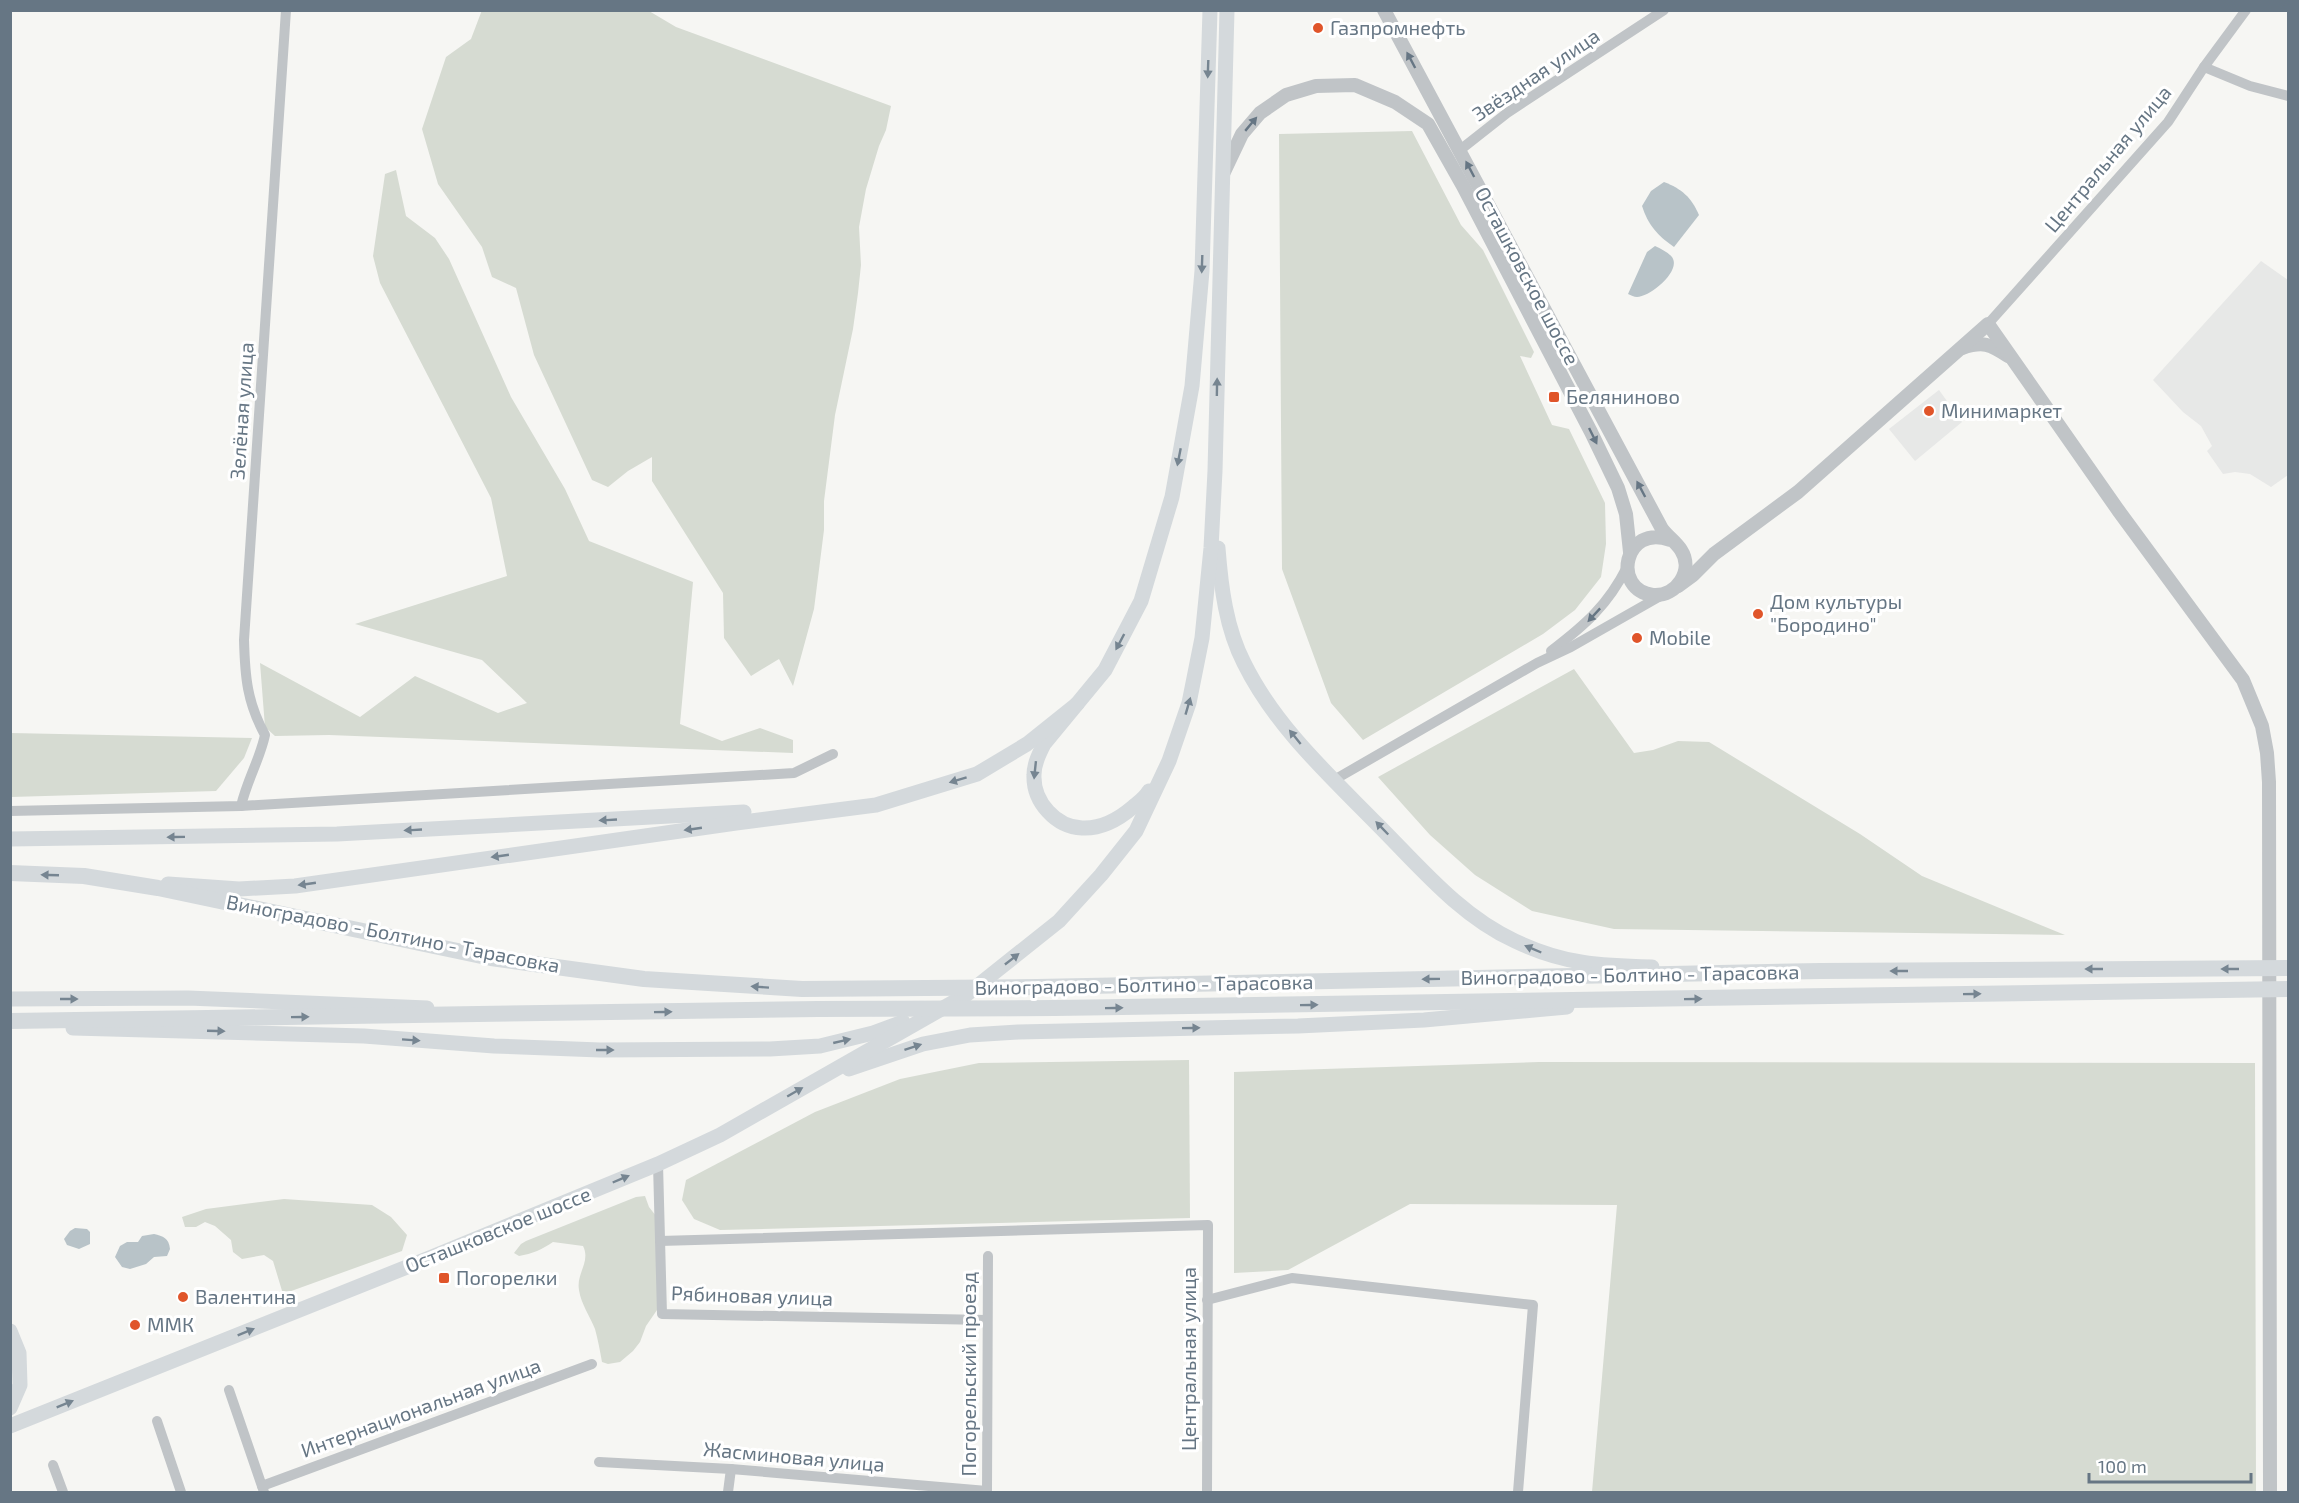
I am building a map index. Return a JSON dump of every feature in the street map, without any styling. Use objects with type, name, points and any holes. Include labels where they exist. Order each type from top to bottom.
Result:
[{"type":"main road","points":[[1210,10],[1201,283],[1192,386],[1172,497],[1142,601],[1105,670],[1044,744],[1037,758],[1033,776],[1038,795],[1047,813],[1059,822],[1082,829],[1102,826],[1121,817],[1146,796],[1169,761],[1189,703],[1202,638],[1214,499],[1227,10]]},
{"type":"main road","points":[[1214,499],[1228,619],[1243,662],[1265,700],[1334,780],[1440,887],[1481,922],[1513,940],[1550,956],[1598,966],[1820,971]]},
{"type":"main road","points":[[84,876],[239,889],[295,886],[876,805],[977,774],[1027,744],[1077,704]]},
{"type":"main road","name":"Осташковское шоссе","points":[[10,1426],[658,1164],[720,1135],[950,1004],[1059,921],[1101,875],[1136,831],[1169,761]]},
{"type":"main road","points":[[10,839],[337,834],[876,805]]},
{"type":"main road","name":"Виноградово - Болтино - Тарасовка","points":[[10,873],[84,876],[159,888],[491,958],[644,979],[818,989],[1037,987],[1820,971],[2289,968]]},
{"type":"main road","name":"Виноградово - Болтино - Тарасовка","points":[[10,1021],[2289,989]]},
{"type":"main road","points":[[10,999],[188,998],[590,1014]]},
{"type":"main road","points":[[818,1079],[923,1044],[970,1035],[1298,1026],[1424,1020],[1652,999]]},
{"type":"main road","points":[[10,1026],[364,1036],[494,1046],[600,1050],[770,1049],[820,1046],[873,1033],[950,1004]]},
{"type":"main road","points":[[10,1331],[19,1353],[20,1385],[10,1408]]},
{"type":"street","name":"Зелёная улица","points":[[242,806],[246,785],[263,746],[265,735],[245,682],[244,640],[286,10]]},
{"type":"street","name":"Осташковское шоссе","points":[[1384,10],[1662,529],[1681,550]]},
{"type":"street","name":"Звёздная улица","points":[[1460,150],[1507,113],[1664,10]]},
{"type":"street","name":"Центральная улица","points":[[1988,324],[2168,122],[2204,67],[2246,10]]},
{"type":"street","points":[[2204,67],[2250,86],[2289,96]]},
{"type":"street","name":"Осташковское шоссе","points":[[1223,174],[1242,134],[1260,113],[1286,95],[1316,86],[1354,85],[1395,102],[1428,124],[1592,432],[1618,488],[1626,514],[1630,552],[1627,567],[1609,599],[1582,627],[1537,663]]},
{"type":"street","points":[[1988,324],[2118,510],[2236,671],[2255,705],[2262,726],[2269,782],[2270,1492]]},
{"type":"street","name":"Осташковское шоссе","points":[[1334,780],[1537,663],[1571,647],[1678,586],[1693,575],[1713,554],[1798,492],[1988,324]]},
{"type":"street","points":[[1959,349],[1984,344],[1996,348],[2012,359]]},
{"type":"street","points":[[1630,552],[1641,541],[1648,538],[1663,537],[1670,540]]},
{"type":"street","points":[[1681,550],[1695,555],[1713,554]]},
{"type":"street","points":[[1678,586],[1685,573],[1681,550]]},
{"type":"street","points":[[1627,567],[1631,581],[1642,592],[1665,594]]},
{"type":"street","points":[[10,811],[242,806],[794,773],[833,754]]},
{"type":"street","name":"Рябиновая улица","points":[[658,1164],[662,1314],[987,1320]]},
{"type":"street","name":"Центральная улица","points":[[660,1241],[1208,1225],[1207,1492]]},
{"type":"street","name":"Погорельский проезд","points":[[987,1492],[988,1256]]},
{"type":"street","points":[[1207,1300],[1292,1278],[1533,1305],[1518,1492]]},
{"type":"street","name":"Интернациональная улица","points":[[263,1489],[592,1365]]},
{"type":"street","points":[[229,1390],[263,1489]]},
{"type":"street","points":[[157,1420],[181,1492]]},
{"type":"street","name":"Жасминовая улица","points":[[599,1462],[731,1469],[987,1492]]},
{"type":"street","points":[[53,1465],[63,1492]]},
{"type":"street","points":[[728,1492],[731,1469]]},
{"type":"shaded area","points":[[482,10],[649,11],[676,27],[891,106],[886,130],[866,189],[859,227],[861,265],[858,293],[835,415],[814,609],[793,686],[779,659],[751,676],[724,638],[723,593],[652,481],[652,457],[628,471],[608,487],[592,480],[534,355],[516,288],[492,277],[482,247],[438,184],[422,129],[446,57],[471,39]]},
{"type":"shaded area","points":[[1412,131],[1461,225],[1483,250],[1534,352],[1531,358],[1520,356],[1552,425],[1569,429],[1605,503],[1606,544],[1601,577],[1575,610],[1543,634],[1363,740],[1331,703],[1282,569],[1279,134]]},
{"type":"shaded area","points":[[396,170],[406,216],[435,238],[449,259],[511,397],[565,489],[589,541],[693,582],[680,724],[722,741],[760,728],[793,740],[793,753],[329,735],[275,736],[265,727],[260,663],[360,717],[415,676],[498,713],[527,703],[482,660],[355,624],[507,576],[491,498],[380,283],[373,256],[385,174]]},
{"type":"shaded area","points":[[1664,182],[1685,194],[1699,215],[1674,247],[1654,229],[1642,206],[1651,191]]},
{"type":"shaded area","points":[[1655,246],[1672,257],[1673,269],[1663,282],[1649,293],[1637,297],[1628,294],[1647,252]]},
{"type":"shaded area","points":[[2261,261],[2288,280],[2288,475],[2271,487],[2250,474],[2235,472],[2223,474],[2207,451],[2212,446],[2201,426],[2183,412],[2153,380]]},
{"type":"shaded area","points":[[1939,390],[1962,422],[1915,461],[1889,429]]},
{"type":"shaded area","points":[[1574,669],[1634,753],[1653,750],[1678,741],[1709,742],[1860,834],[1922,876],[2065,935],[1614,929],[1532,911],[1475,875],[1430,835],[1378,777]]},
{"type":"shaded area","points":[[11,733],[252,738],[244,758],[216,791],[11,797]]},
{"type":"shaded area","points":[[1189,1060],[1190,1218],[720,1230],[694,1219],[682,1200],[686,1180],[815,1112],[900,1079],[979,1063]]},
{"type":"shaded area","points":[[1539,1062],[2255,1063],[2256,1492],[1592,1492],[1617,1205],[1410,1204],[1288,1270],[1234,1273],[1234,1072]]},
{"type":"shaded area","points":[[645,1196],[649,1207],[663,1225],[657,1310],[633,1351],[620,1362],[608,1364],[602,1362],[595,1329],[580,1295],[579,1278],[585,1257],[583,1246],[553,1242],[528,1254],[519,1256],[514,1253],[526,1241],[636,1197]]},
{"type":"shaded area","points":[[284,1199],[372,1205],[391,1217],[407,1235],[402,1251],[283,1294],[273,1261],[264,1255],[242,1259],[233,1252],[231,1240],[215,1226],[205,1222],[196,1227],[185,1227],[182,1217],[206,1209]]},
{"type":"shaded area","points":[[75,1228],[87,1229],[90,1232],[90,1244],[79,1249],[67,1245],[64,1239]]},
{"type":"shaded area","points":[[154,1234],[167,1240],[170,1249],[167,1256],[154,1257],[146,1264],[130,1269],[122,1267],[115,1257],[120,1246],[127,1242],[138,1242],[142,1236]]},
{"type":"place","name":"Газпромнефть","points":[[1318,28]]},
{"type":"place","name":"Беляниново","points":[[1554,397]]},
{"type":"place","name":"Минимаркет","points":[[1929,411]]},
{"type":"place","name":"Дом культуры \"Бородино\"","points":[[1758,614]]},
{"type":"place","name":"Mobile","points":[[1637,638]]},
{"type":"place","name":"Погорелки","points":[[444,1278]]},
{"type":"place","name":"Валентина","points":[[183,1297]]},
{"type":"place","name":"ММК","points":[[135,1325]]}]
